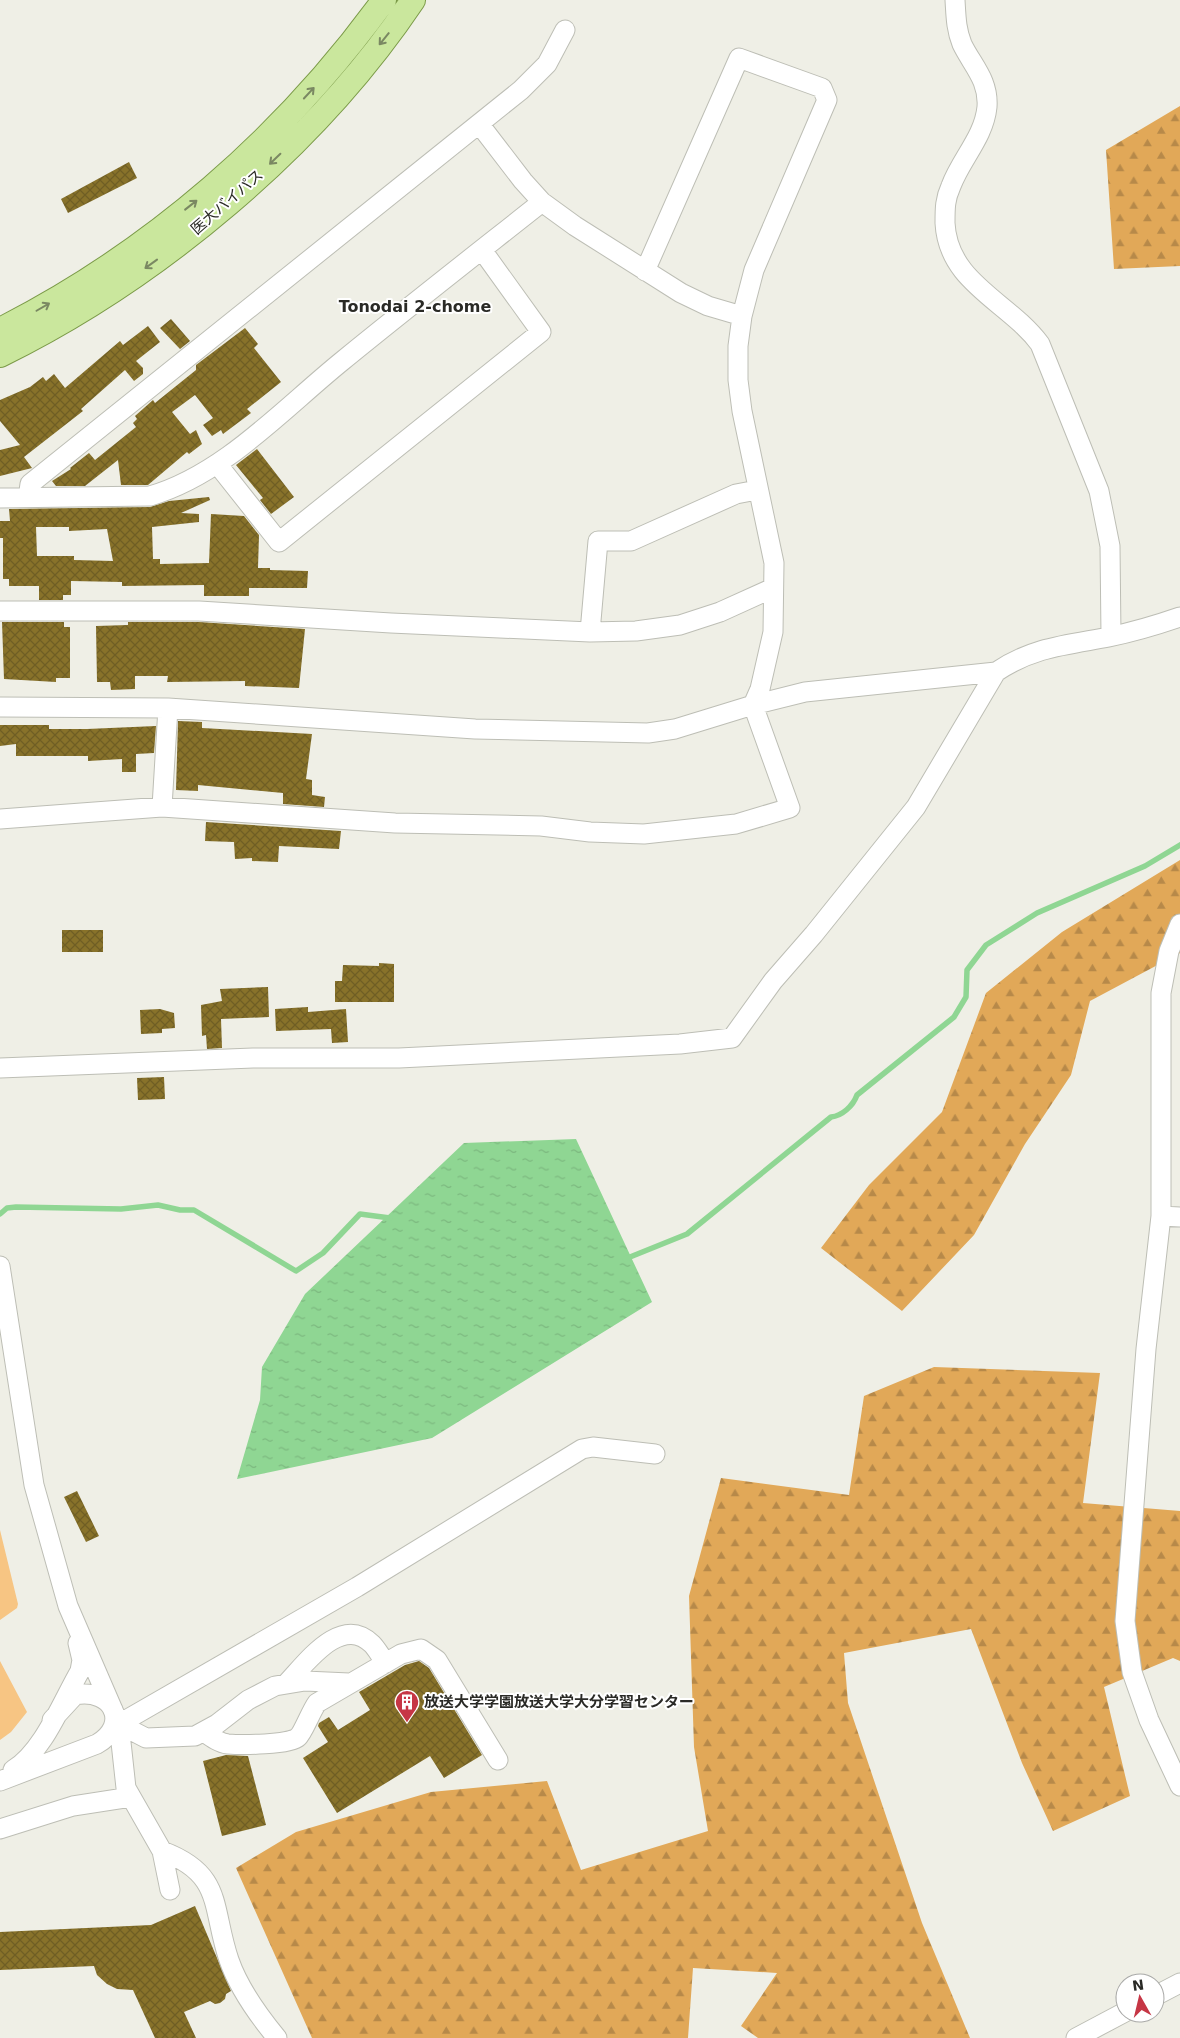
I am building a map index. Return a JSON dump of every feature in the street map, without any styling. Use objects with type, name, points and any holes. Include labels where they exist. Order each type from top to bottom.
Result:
[{"type":"main road","name":"医大バイパス","points":[[0,330],[42,308],[112,264],[199,199],[247,155],[315,87],[384,0]]},
{"type":"main road","name":"医大バイパス","points":[[0,355],[53,328],[126,282],[169,250],[236,195],[282,153],[330,104],[414,0]]},
{"type":"street","points":[[955,0],[956,25],[963,46],[976,65],[984,85],[987,106],[981,130],[952,183],[944,203],[946,232],[951,254],[966,276],[1027,327],[1040,344],[1099,491],[1110,546],[1111,636]]},
{"type":"street","points":[[28,498],[30,484],[480,124],[547,64],[565,30]]},
{"type":"street","points":[[0,819],[162,808],[395,823],[541,826],[590,832],[644,834],[736,824],[790,808],[753,705],[760,689],[773,632],[774,563],[757,490],[738,380],[738,346],[742,316],[754,270],[827,100],[822,88],[739,58],[645,271]]},
{"type":"street","points":[[480,124],[523,181],[542,202],[575,226],[681,293],[708,306],[742,316]]},
{"type":"street","points":[[0,498],[150,496],[172,490],[218,465],[340,363],[542,202]]},
{"type":"street","points":[[218,465],[279,542],[541,332],[482,250]]},
{"type":"street","points":[[590,632],[598,540],[632,541],[736,494],[757,490]]},
{"type":"street","points":[[0,611],[199,611],[590,632],[636,631],[680,625],[720,612],[773,588]]},
{"type":"street","points":[[0,1068],[57,1064],[253,1058],[399,1058],[680,1044],[732,1038],[773,981],[814,934],[916,807],[996,672],[1016,658],[1050,647],[1111,636],[1180,617]]},
{"type":"street","points":[[0,708],[168,708],[475,729],[648,733],[675,729],[753,705],[805,692],[996,672]]},
{"type":"street","points":[[162,808],[168,708]]},
{"type":"street","points":[[1180,924],[1169,951],[1161,993],[1161,1216],[1146,1349],[1125,1621],[1132,1672],[1149,1720],[1180,1786]]},
{"type":"street","points":[[1161,1216],[1180,1217]]},
{"type":"street","points":[[0,1266],[28,1458],[82,1655],[82,1665],[40,1743],[20,1766],[0,1779]]},
{"type":"street","points":[[115,1715],[356,1587],[582,1449],[593,1447],[655,1454]]},
{"type":"street","points":[[68,1606],[115,1715],[126,1788],[162,1851],[170,1890]]},
{"type":"street","points":[[287,1683],[319,1648],[335,1638],[350,1634],[364,1638],[372,1644],[386,1663]]},
{"type":"street","points":[[204,1732],[212,1738],[229,1744],[295,1740],[302,1732],[308,1716],[317,1703],[401,1654],[421,1649],[433,1655],[498,1760]]},
{"type":"street","points":[[52,1720],[63,1705],[75,1695],[89,1693],[99,1695],[115,1715],[146,1738],[183,1737],[204,1732],[262,1692],[287,1683],[325,1680],[349,1683]]},
{"type":"street","points":[[0,1779],[97,1744],[108,1736],[115,1715]]},
{"type":"street","points":[[40,1743],[55,1751],[82,1750]]},
{"type":"street","points":[[0,1829],[73,1806],[130,1796]]},
{"type":"street","points":[[162,1851],[186,1861],[208,1882],[229,1961],[253,2006],[277,2038]]},
{"type":"street","points":[[1165,1991],[1180,1983]]},
{"type":"street","points":[[1076,2038],[1115,2017]]},
{"type":"green space","points":[[1180,106],[1180,266],[1114,269],[1106,150]]},
{"type":"green space","points":[[1180,860],[1180,953],[1090,1001],[1071,1075],[1025,1144],[974,1235],[902,1311],[821,1248],[869,1185],[942,1112],[986,993],[1062,932]]},
{"type":"green space","points":[[934,1367],[1100,1373],[1083,1503],[1180,1511],[1180,1661],[1173,1658],[1104,1687],[1130,1796],[1053,1831],[1022,1763],[971,1629],[844,1653],[848,1703],[922,1923],[970,2038],[758,2038],[741,2026],[777,1973],[693,1968],[688,2038],[312,2038],[236,1868],[296,1832],[431,1792],[547,1781],[581,1870],[708,1831],[694,1747],[689,1596],[721,1478],[849,1495],[864,1396]]},
{"type":"shaded area","points":[[0,1530],[18,1604],[17,1608],[0,1620]]},
{"type":"shaded area","points":[[0,1661],[27,1712],[11,1732],[0,1740]]},
{"type":"water","points":[[576,1139],[652,1302],[432,1438],[237,1479],[260,1400],[262,1367],[305,1294],[464,1143]]},
{"type":"building","points":[[129,162],[137,178],[68,213],[61,199]]},
{"type":"building","points":[[171,319],[190,341],[180,349],[160,328]]},
{"type":"building","points":[[148,326],[160,342],[136,361],[143,368],[143,374],[134,381],[125,370],[81,409],[83,411],[24,457],[32,468],[0,476],[0,450],[20,445],[0,421],[0,400],[30,387],[43,377],[46,381],[54,374],[65,388],[120,341],[123,345]]},
{"type":"building","points":[[245,328],[258,344],[254,348],[281,382],[247,409],[251,413],[223,434],[221,430],[212,436],[203,425],[213,418],[195,395],[172,412],[190,434],[196,430],[202,444],[189,454],[187,452],[148,485],[121,485],[118,460],[85,486],[56,486],[52,481],[71,469],[89,453],[95,460],[136,427],[133,423],[137,419],[135,416],[153,400],[155,403],[196,370],[196,365]]},
{"type":"building","points":[[257,449],[294,497],[271,514],[260,500],[263,498],[236,465]]},
{"type":"building","points":[[209,497],[210,500],[181,513],[199,514],[199,522],[152,527],[153,559],[160,559],[160,564],[209,563],[211,514],[244,516],[259,535],[258,568],[308,571],[307,588],[249,588],[249,596],[204,596],[204,585],[122,586],[122,582],[71,581],[71,595],[63,595],[63,600],[39,600],[39,586],[9,586],[9,579],[3,579],[3,538],[0,538],[0,521],[10,521],[9,509],[150,507],[169,501]],"holes":[[[36,527],[69,527],[69,531],[107,529],[113,561],[74,560],[74,556],[37,556]]]},
{"type":"building","points":[[2,622],[64,622],[64,627],[70,627],[70,678],[56,678],[56,682],[4,679]]},
{"type":"building","points":[[128,622],[199,622],[305,629],[299,688],[245,686],[245,681],[167,682],[168,676],[135,676],[135,689],[111,690],[110,682],[97,682],[96,626],[128,625]]},
{"type":"building","points":[[178,721],[202,722],[202,728],[312,734],[306,779],[312,780],[312,795],[325,797],[324,807],[283,804],[283,793],[198,785],[198,791],[176,790]]},
{"type":"building","points":[[0,725],[49,725],[49,729],[156,726],[154,753],[136,754],[136,772],[122,772],[122,759],[88,761],[88,756],[16,756],[16,744],[0,746]]},
{"type":"building","points":[[206,822],[341,831],[339,849],[279,846],[278,862],[252,861],[252,858],[235,859],[234,842],[205,841]]},
{"type":"building","points":[[62,930],[103,930],[103,952],[62,952]]},
{"type":"building","points":[[379,963],[394,964],[394,1002],[335,1002],[335,981],[342,981],[343,965],[379,966]]},
{"type":"building","points":[[268,987],[269,1017],[221,1019],[222,1048],[207,1049],[206,1035],[202,1036],[201,1005],[222,1001],[220,989]]},
{"type":"building","points":[[308,1007],[308,1012],[346,1009],[348,1042],[332,1043],[331,1029],[276,1031],[275,1009]]},
{"type":"building","points":[[160,1009],[174,1013],[175,1028],[162,1029],[162,1033],[141,1034],[140,1010]]},
{"type":"building","points":[[164,1077],[165,1099],[138,1100],[137,1078]]},
{"type":"building","points":[[77,1491],[99,1536],[86,1542],[64,1497]]},
{"type":"building","name":"放送大学学園放送大学大分学習センター","points":[[419,1661],[429,1668],[482,1755],[444,1778],[430,1756],[337,1813],[303,1758],[328,1742],[318,1726],[319,1723],[329,1717],[338,1730],[370,1710],[359,1692],[405,1665]]},
{"type":"building","points":[[226,1755],[248,1756],[266,1825],[222,1836],[203,1761]]},
{"type":"building","points":[[195,1906],[231,1991],[226,1994],[225,1999],[220,2003],[215,2004],[210,2001],[184,2012],[196,2038],[155,2038],[133,1990],[117,1989],[107,1984],[97,1975],[94,1966],[0,1970],[0,1932],[151,1925]]},
{"type":"waterway","points":[[625,1259],[687,1234],[831,1117],[847,1110],[857,1095],[954,1017],[966,997],[967,970],[986,945],[1037,913],[1145,866],[1180,845]]},
{"type":"waterway","points":[[0,1214],[7,1208],[16,1207],[121,1209],[158,1205],[180,1210],[194,1210],[296,1271],[323,1253],[360,1214],[390,1218]]},
{"type":"place","name":"放送大学学園放送大学大分学習センター","points":[[407,1723]]},
{"type":"district","name":"Tonodai 2-chome","points":[[415,306]]}]
